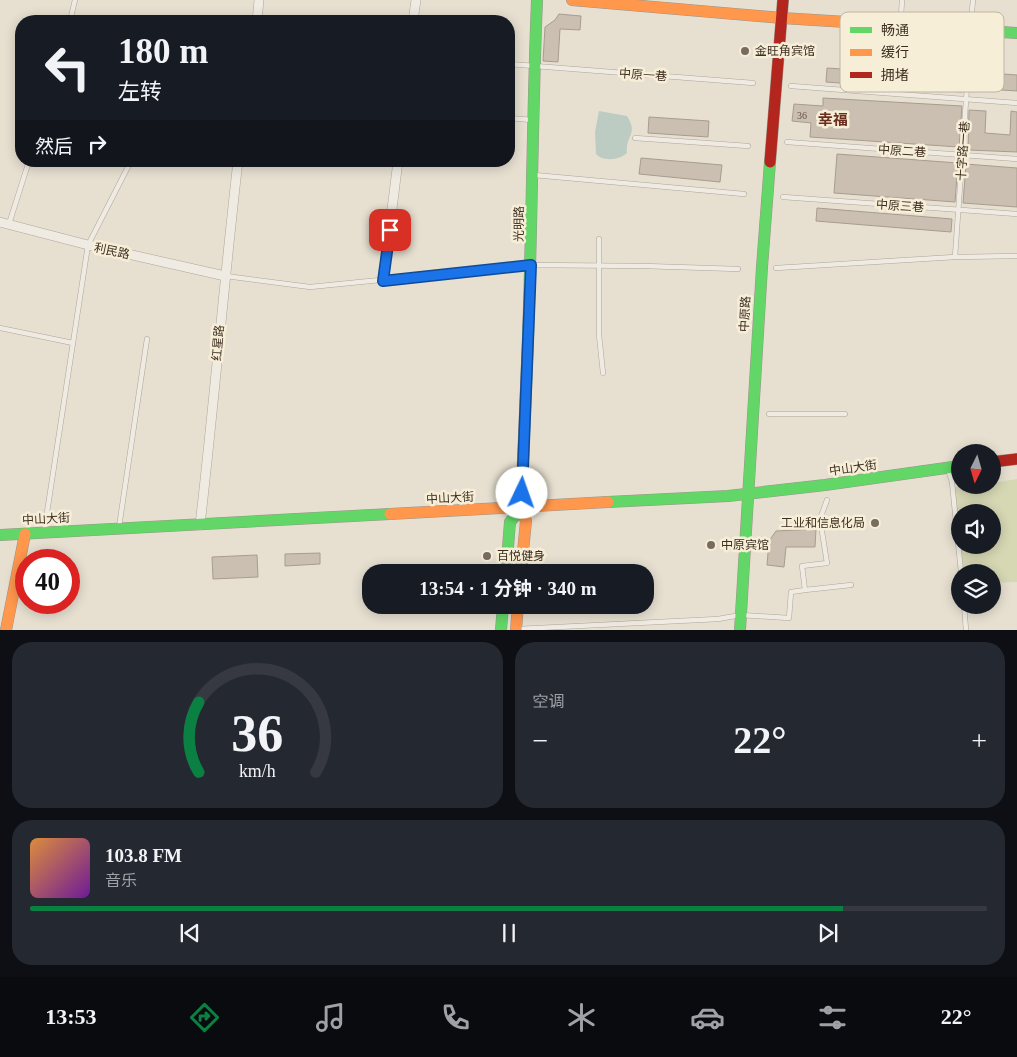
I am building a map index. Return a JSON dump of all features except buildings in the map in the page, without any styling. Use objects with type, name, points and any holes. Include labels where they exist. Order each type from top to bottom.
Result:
[{"type":"main road","name":"光明路","points":[[522,564],[526,521],[521,508],[534,175],[534,67],[537,0]]},
{"type":"main road","points":[[572,0],[840,22]]},
{"type":"main road","name":"中原路","points":[[740,630],[762,268],[784,0]]},
{"type":"main road","points":[[1004,32],[1017,33]]},
{"type":"main road","points":[[1001,461],[1017,459]]},
{"type":"main road","name":"中山大街","points":[[0,535],[521,508],[748,494],[951,468]]},
{"type":"main road","name":"光明路","points":[[507,564],[510,522],[521,508]]},
{"type":"main road","points":[[6,630],[25,534]]},
{"type":"main road","points":[[501,630],[502,614]]},
{"type":"main road","points":[[516,629],[517,614]]},
{"type":"street","points":[[258,15],[259,0]]},
{"type":"street","points":[[414,15],[416,0]]},
{"type":"street","name":"红星路","points":[[200,525],[237,167]]},
{"type":"street","points":[[383,281],[397,167]]},
{"type":"street","name":"利民路","points":[[5,223],[88,246],[225,276]]},
{"type":"lane","points":[[71,15],[75,0]]},
{"type":"lane","name":"中原一巷","points":[[515,65],[753,83]]},
{"type":"lane","points":[[791,86],[840,90]]},
{"type":"lane","points":[[872,92],[1017,103]]},
{"type":"lane","name":"十字路一巷","points":[[955,257],[967,92]]},
{"type":"lane","points":[[515,118],[534,120]]},
{"type":"lane","points":[[635,138],[748,146]]},
{"type":"lane","name":"中原二巷","points":[[787,142],[1017,159]]},
{"type":"lane","points":[[5,223],[26,167]]},
{"type":"lane","points":[[44,533],[88,246],[128,167]]},
{"type":"lane","points":[[534,175],[744,194]]},
{"type":"lane","name":"中原三巷","points":[[783,197],[1017,214]]},
{"type":"lane","points":[[599,239],[599,335],[603,374]]},
{"type":"lane","points":[[776,268],[955,257],[1017,256]]},
{"type":"lane","points":[[225,276],[310,287],[531,265],[738,269]]},
{"type":"lane","points":[[0,328],[73,343]]},
{"type":"lane","points":[[118,529],[148,338]]},
{"type":"lane","points":[[769,414],[845,414]]},
{"type":"lane","points":[[948,468],[952,482],[960,564]]},
{"type":"lane","points":[[805,590],[802,566],[827,563],[820,519],[827,500]]},
{"type":"lane","points":[[516,629],[718,619],[741,615],[789,618],[791,592],[851,585]]},
{"type":"lane","points":[[965,614],[966,630]]},
{"type":"green space","points":[[1017,479],[1017,582],[1001,583],[1001,564],[958,564],[957,554],[1001,554],[1001,504],[952,504],[950,488],[951,494],[1001,494],[1001,482]]},
{"type":"shaded area","points":[[599,111],[627,116],[632,127],[627,153],[616,159],[599,157],[596,154],[595,132]]},
{"type":"traffic: fast","points":[[527,363],[537,0]]},
{"type":"traffic: fast","points":[[1004,32],[1017,33]]},
{"type":"traffic: fast","points":[[740,630],[770,162]]},
{"type":"traffic: fast","points":[[608,502],[728,496],[951,467]]},
{"type":"traffic: fast","points":[[507,564],[510,522],[521,508]]},
{"type":"traffic: fast","points":[[0,535],[390,514]]},
{"type":"traffic: fast","points":[[501,630],[502,614]]},
{"type":"traffic: slow","points":[[572,0],[840,22]]},
{"type":"traffic: slow","points":[[522,564],[526,521],[521,508],[527,363]]},
{"type":"traffic: slow","points":[[390,514],[608,502]]},
{"type":"traffic: slow","points":[[6,630],[25,534]]},
{"type":"traffic: slow","points":[[516,630],[517,614]]},
{"type":"traffic: jam","points":[[770,162],[783,0]]},
{"type":"traffic: jam","points":[[1001,461],[1017,459]]},
{"type":"place","name":"金旺角宾馆","points":[[745,51]]},
{"type":"place","name":"工业和信息化局","points":[[875,523]]},
{"type":"place","name":"中原宾馆","points":[[711,545]]},
{"type":"place","name":"百悦健身","points":[[487,556]]},
{"type":"district","name":"幸福","points":[[833,120]]},
{"type":"route","points":[[390,230],[383,281],[531,265],[522,493]]}]
